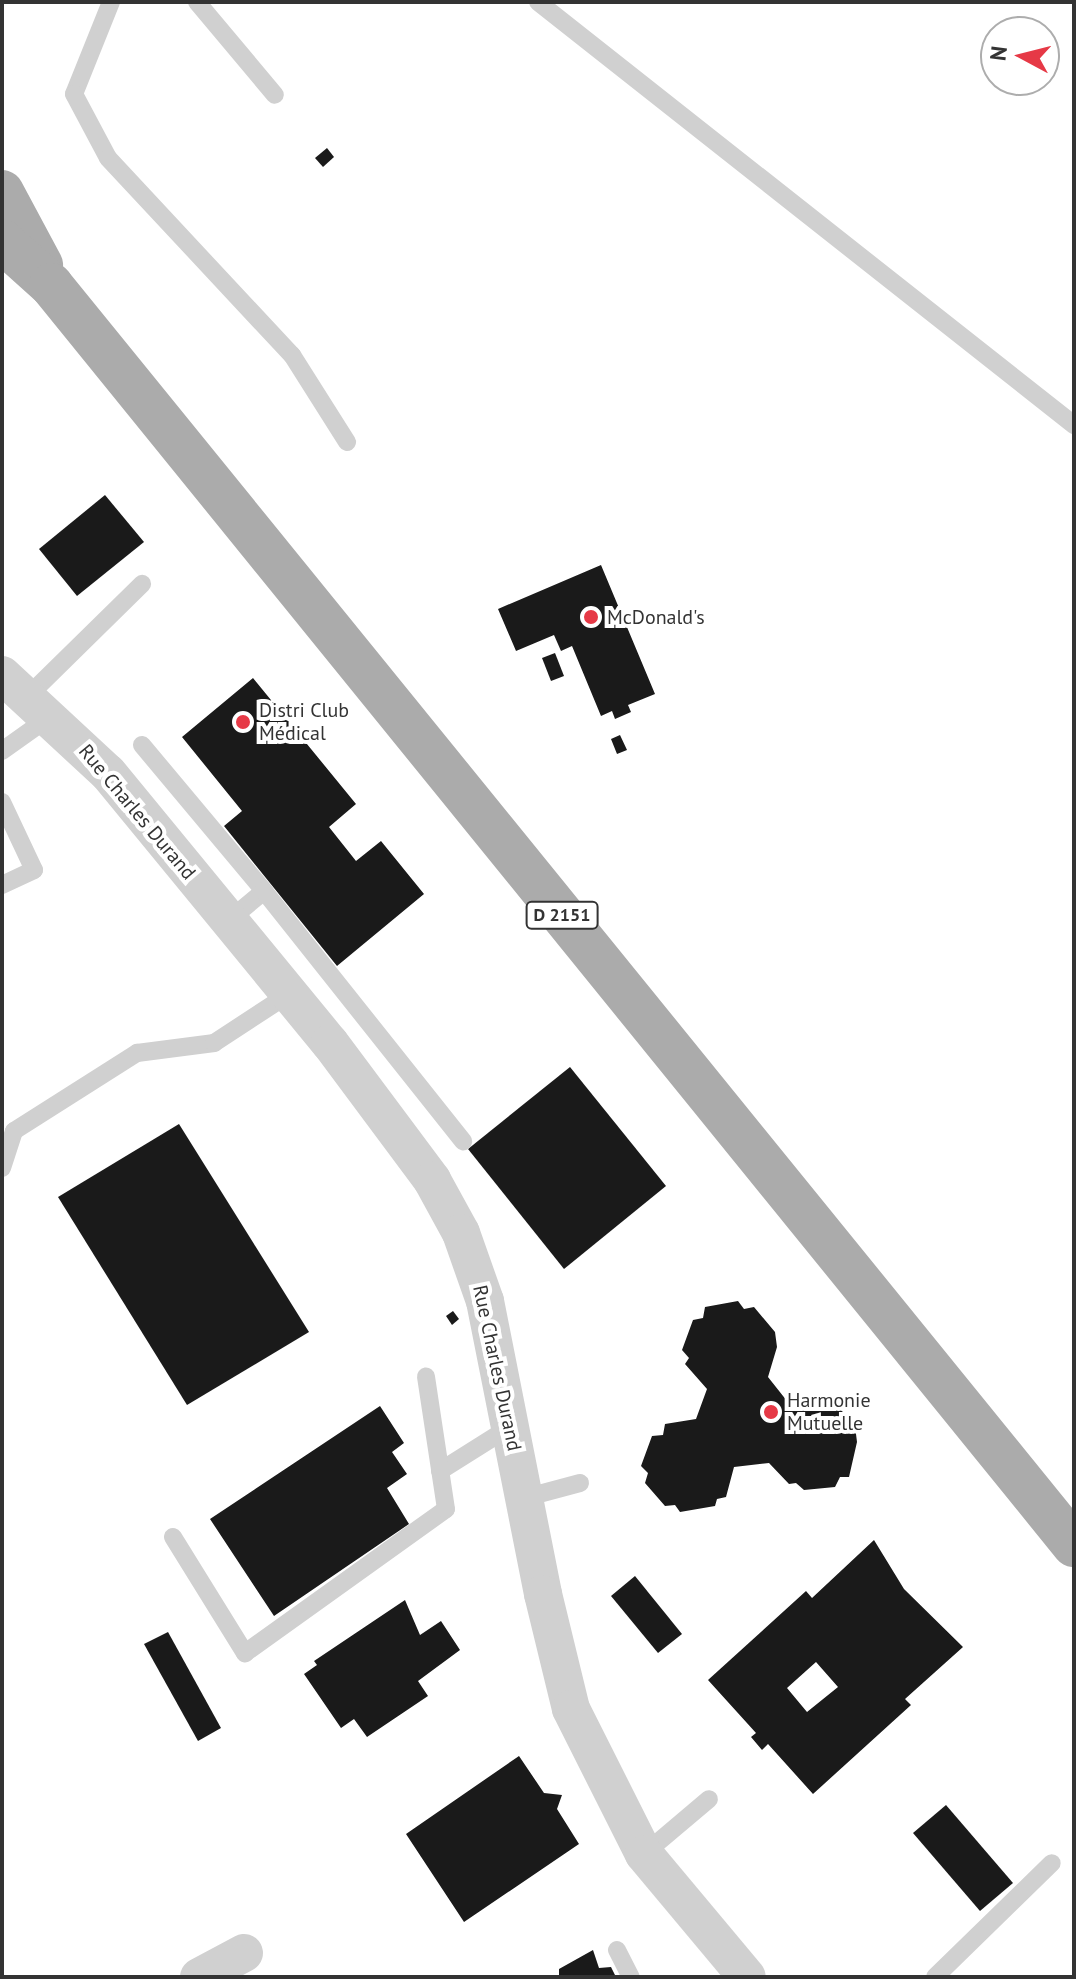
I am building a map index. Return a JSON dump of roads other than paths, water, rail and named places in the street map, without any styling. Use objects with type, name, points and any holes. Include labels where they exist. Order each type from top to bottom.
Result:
[{"type":"main road","name":"D 2151","points":[[2,192],[51,285]]},
{"type":"main road","name":"D 2151","points":[[2,241],[51,285],[1074,1545]]},
{"type":"street","name":"Rue Charles Durand","points":[[27,696],[108,773],[289,994],[432,1180],[461,1233],[485,1301],[524,1498],[571,1709],[644,1854],[747,1977]]},
{"type":"street","points":[[199,1977],[244,1953]]},
{"type":"lane","points":[[111,2],[74,94],[108,158],[292,355],[347,442]]},
{"type":"lane","points":[[197,2],[275,95]]},
{"type":"lane","points":[[538,2],[1074,425]]},
{"type":"lane","points":[[2,751],[27,696],[142,584]]},
{"type":"lane","points":[[142,745],[264,891],[463,1141]]},
{"type":"lane","points":[[2,802],[34,870],[2,885]]},
{"type":"lane","points":[[228,921],[264,891]]},
{"type":"lane","points":[[2,1168],[14,1131],[137,1053],[214,1043],[289,994]]},
{"type":"lane","points":[[173,1537],[245,1653],[446,1509],[426,1377]]},
{"type":"lane","points":[[440,1471],[510,1427]]},
{"type":"lane","points":[[524,1498],[580,1483]]},
{"type":"lane","points":[[644,1854],[709,1799]]},
{"type":"lane","points":[[935,1977],[1052,1863]]},
{"type":"lane","points":[[617,1950],[631,1977]]},
{"type":"place","name":"McDonald's","points":[[591,617]]},
{"type":"place","name":"Distri Club Médical","points":[[243,722]]},
{"type":"place","name":"Harmonie Mutuelle","points":[[771,1412]]}]
